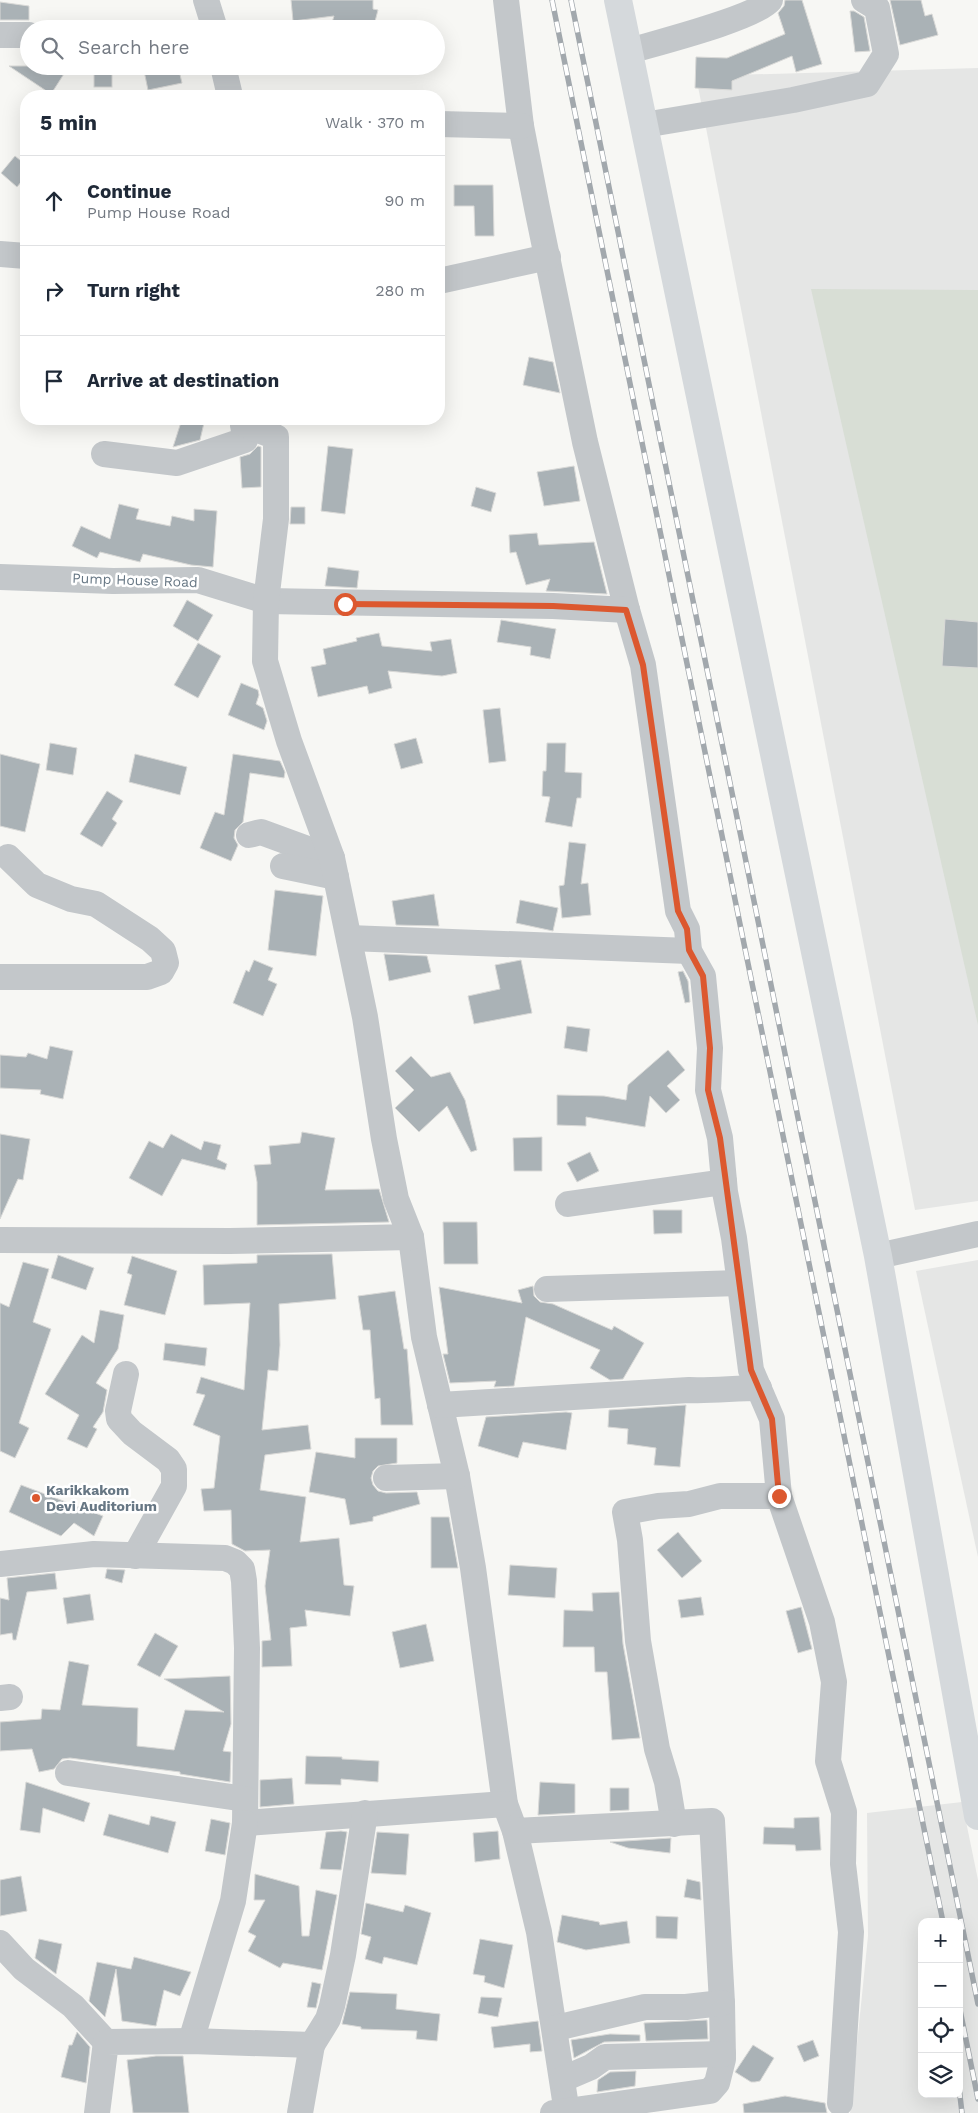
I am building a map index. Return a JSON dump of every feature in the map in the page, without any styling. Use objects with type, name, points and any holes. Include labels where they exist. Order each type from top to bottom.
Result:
[{"type":"main road","points":[[618,0],[878,1256],[978,1816]]},
{"type":"street","points":[[206,0],[213,20]]},
{"type":"street","points":[[506,0],[521,126],[585,442],[626,610],[643,665],[678,911],[687,929],[689,950],[703,976],[710,1048],[708,1090],[720,1138],[724,1182],[734,1238],[751,1370],[772,1419],[779,1496],[822,1622],[834,1682],[828,1761],[844,1812],[843,1864],[852,1932],[840,2103]]},
{"type":"street","points":[[629,51],[717,24],[764,7],[770,0]]},
{"type":"street","points":[[644,125],[793,100],[867,84],[886,54],[877,8],[864,0]]},
{"type":"street","points":[[0,35],[20,35]]},
{"type":"street","points":[[225,75],[229,90]]},
{"type":"street","points":[[445,124],[521,126]]},
{"type":"street","points":[[0,254],[20,256]]},
{"type":"street","points":[[445,280],[548,258]]},
{"type":"street","points":[[104,454],[177,463],[245,440],[243,425]]},
{"type":"street","points":[[250,425],[276,437],[276,518],[266,601],[266,661],[289,741],[334,867],[350,938],[366,1017],[384,1139],[396,1199],[411,1237],[424,1337],[456,1476],[473,1568],[505,1804],[515,1831],[539,1932],[563,2079],[563,2112],[676,2094],[710,2091],[717,2083],[723,2054],[712,1821],[515,1831]]},
{"type":"street","name":"Pump House Road","points":[[0,577],[114,581],[198,580],[266,601],[345,604],[553,606],[626,610]]},
{"type":"street","points":[[249,834],[261,832],[334,867]]},
{"type":"street","points":[[0,977],[147,977],[161,972],[166,963],[162,951],[150,939],[96,904],[71,898],[37,885],[8,857]]},
{"type":"street","points":[[283,866],[334,867]]},
{"type":"street","points":[[350,938],[689,950]]},
{"type":"street","points":[[568,1204],[724,1182]]},
{"type":"street","points":[[878,1256],[978,1234]]},
{"type":"street","points":[[0,1240],[230,1241],[411,1237]]},
{"type":"street","points":[[547,1289],[739,1283]]},
{"type":"street","points":[[126,1374],[118,1411],[119,1419],[132,1433],[168,1460],[174,1469],[174,1486],[135,1556]]},
{"type":"street","points":[[440,1405],[689,1390],[711,1391],[734,1388],[759,1388]]},
{"type":"street","points":[[386,1478],[456,1476]]},
{"type":"street","points":[[674,1824],[667,1782],[657,1749],[638,1641],[630,1540],[625,1512],[658,1506],[689,1504],[720,1496],[779,1496]]},
{"type":"street","points":[[2,1558],[94,1554],[225,1558],[235,1562],[242,1569],[247,1648],[245,1811],[233,1901],[191,2041]]},
{"type":"street","points":[[68,1773],[168,1790],[245,1811],[364,1813],[505,1804]]},
{"type":"street","points":[[300,2113],[312,2045],[328,2019],[334,1998],[343,1955],[364,1813]]},
{"type":"street","points":[[0,1943],[24,1970],[73,2006],[106,2042],[191,2041],[312,2045]]},
{"type":"street","points":[[556,2028],[645,2007],[686,2007],[722,2003]]},
{"type":"street","points":[[97,2113],[106,2042]]},
{"type":"street","points":[[563,2079],[590,2067],[605,2057],[723,2054]]},
{"type":"shaded area","points":[[978,68],[978,1201],[915,1210],[696,76]]},
{"type":"shaded area","points":[[811,289],[978,290],[978,1025]]},
{"type":"shaded area","points":[[978,1260],[978,1557],[916,1271]]},
{"type":"shaded area","points":[[962,1802],[978,1880],[978,2113],[850,2113],[868,1936],[867,1813]]},
{"type":"building","points":[[291,0],[373,0],[373,9],[378,10],[375,20],[333,20],[334,16],[293,20]]},
{"type":"building","points":[[785,0],[802,0],[822,64],[796,72],[792,56],[732,81],[732,90],[695,88],[696,57],[727,58],[785,34],[778,13],[784,6]]},
{"type":"building","points":[[890,0],[921,0],[925,16],[932,14],[938,35],[900,45]]},
{"type":"building","points":[[0,2],[29,6],[29,20],[0,20]]},
{"type":"building","points":[[850,11],[854,11],[864,17],[870,51],[855,52]]},
{"type":"building","points":[[9,66],[20,66],[20,73]]},
{"type":"building","points":[[22,75],[63,75],[54,90],[45,90]]},
{"type":"building","points":[[94,75],[112,75],[112,87],[94,87]]},
{"type":"building","points":[[145,75],[180,75],[182,83],[148,90]]},
{"type":"building","points":[[15,156],[20,160],[20,183],[17,187],[1,173]]},
{"type":"building","points":[[454,185],[493,185],[494,236],[475,236],[474,206],[454,206]]},
{"type":"building","points":[[529,357],[553,362],[560,393],[523,385]]},
{"type":"building","points":[[180,425],[204,425],[200,440],[173,447]]},
{"type":"building","points":[[258,446],[261,447],[261,487],[242,488],[240,457],[250,454]]},
{"type":"building","points":[[328,446],[353,449],[345,514],[321,511]]},
{"type":"building","points":[[574,466],[580,501],[544,506],[537,472]]},
{"type":"building","points":[[476,487],[496,493],[491,512],[471,506]]},
{"type":"building","points":[[119,504],[139,509],[136,519],[170,526],[172,516],[194,521],[194,509],[217,511],[213,567],[191,565],[143,554],[140,562],[100,552],[97,558],[72,546],[81,526],[110,539]]},
{"type":"building","points":[[291,507],[305,507],[305,524],[290,524]]},
{"type":"building","points":[[537,533],[539,545],[594,542],[607,594],[546,591],[550,579],[526,585],[516,552],[510,553],[509,535]]},
{"type":"building","points":[[328,567],[359,571],[357,588],[325,586]]},
{"type":"building","points":[[187,600],[213,615],[198,641],[173,626]]},
{"type":"building","points":[[945,619],[978,622],[978,668],[942,666]]},
{"type":"building","points":[[501,620],[556,629],[550,659],[530,655],[531,647],[497,642]]},
{"type":"building","points":[[379,633],[382,646],[432,651],[430,642],[451,639],[457,673],[442,676],[388,671],[392,688],[369,694],[367,686],[318,697],[311,667],[326,664],[323,649],[357,641],[356,638]]},
{"type":"building","points":[[198,643],[221,656],[198,698],[174,685]]},
{"type":"building","points":[[241,683],[258,690],[259,695],[256,704],[263,708],[267,721],[264,730],[228,715]]},
{"type":"building","points":[[500,708],[506,761],[489,763],[483,710]]},
{"type":"building","points":[[416,738],[423,763],[401,769],[394,744]]},
{"type":"building","points":[[50,743],[77,748],[73,775],[46,770]]},
{"type":"building","points":[[547,743],[566,743],[565,772],[582,773],[581,798],[577,798],[572,827],[545,822],[550,797],[542,796],[543,771],[546,771]]},
{"type":"building","points":[[0,754],[40,764],[25,832],[0,826]]},
{"type":"building","points":[[135,754],[187,767],[180,795],[129,782]]},
{"type":"building","points":[[233,754],[280,761],[285,772],[284,778],[250,773],[243,822],[235,830],[234,838],[238,845],[231,861],[200,848],[215,812],[224,815]]},
{"type":"building","points":[[107,791],[123,801],[112,819],[117,823],[102,847],[80,834]]},
{"type":"building","points":[[569,842],[586,844],[581,884],[588,883],[591,915],[562,918],[559,886],[564,885]]},
{"type":"building","points":[[275,890],[323,896],[316,956],[268,950]]},
{"type":"building","points":[[434,894],[439,926],[396,925],[392,901]]},
{"type":"building","points":[[520,900],[558,908],[553,931],[516,923]]},
{"type":"building","points":[[384,954],[427,956],[431,972],[389,981]]},
{"type":"building","points":[[254,960],[273,968],[268,980],[277,984],[263,1016],[233,1003],[246,970],[249,972]]},
{"type":"building","points":[[521,960],[532,1013],[474,1024],[468,996],[500,989],[495,965]]},
{"type":"building","points":[[683,971],[688,981],[690,1002],[685,1003],[678,972]]},
{"type":"building","points":[[567,1026],[590,1029],[587,1052],[564,1048]]},
{"type":"building","points":[[50,1046],[73,1051],[63,1099],[40,1094],[41,1090],[0,1088],[0,1055],[26,1057],[28,1053],[47,1059]]},
{"type":"building","points":[[668,1050],[685,1070],[667,1086],[680,1100],[666,1113],[650,1096],[645,1127],[586,1117],[586,1126],[557,1125],[557,1095],[604,1096],[626,1100],[628,1085]]},
{"type":"building","points":[[411,1056],[431,1077],[450,1072],[465,1100],[477,1150],[471,1152],[447,1106],[419,1132],[395,1108],[414,1090],[395,1071]]},
{"type":"building","points":[[302,1132],[335,1138],[325,1190],[379,1189],[389,1222],[257,1225],[257,1182],[254,1165],[271,1164],[269,1146],[300,1143]]},
{"type":"building","points":[[0,1134],[30,1139],[23,1180],[18,1179],[0,1219]]},
{"type":"building","points":[[171,1134],[201,1150],[204,1141],[221,1145],[217,1159],[227,1164],[225,1170],[182,1159],[162,1196],[129,1178],[149,1141],[163,1148]]},
{"type":"building","points":[[542,1137],[542,1171],[514,1171],[513,1138]]},
{"type":"building","points":[[590,1152],[599,1171],[577,1182],[567,1163]]},
{"type":"building","points":[[653,1210],[682,1210],[682,1233],[654,1234]]},
{"type":"building","points":[[443,1222],[477,1222],[478,1264],[444,1264]]},
{"type":"building","points":[[332,1254],[336,1299],[279,1304],[280,1345],[278,1371],[268,1370],[262,1430],[308,1425],[311,1449],[265,1455],[260,1490],[306,1497],[300,1542],[339,1538],[344,1585],[354,1586],[350,1616],[305,1610],[307,1626],[290,1628],[292,1666],[262,1667],[262,1641],[271,1640],[265,1586],[270,1550],[245,1551],[232,1544],[231,1510],[204,1511],[201,1489],[214,1488],[220,1436],[193,1425],[205,1395],[196,1393],[201,1377],[244,1390],[250,1303],[204,1305],[203,1265],[257,1263],[257,1255]]},
{"type":"building","points":[[58,1255],[94,1268],[86,1290],[51,1278]]},
{"type":"building","points":[[132,1256],[177,1271],[165,1315],[124,1305],[132,1275],[127,1273]]},
{"type":"building","points":[[23,1262],[49,1269],[33,1322],[51,1329],[19,1423],[29,1428],[15,1458],[0,1451],[0,1303],[9,1307]]},
{"type":"building","points":[[533,1286],[534,1296],[540,1302],[553,1304],[612,1330],[614,1326],[644,1343],[623,1379],[610,1380],[590,1368],[600,1350],[526,1317],[514,1386],[494,1387],[496,1381],[450,1383],[443,1354],[448,1354],[439,1287],[522,1303],[518,1290]]},
{"type":"building","points":[[395,1291],[404,1349],[407,1349],[413,1425],[381,1425],[380,1398],[375,1399],[370,1330],[363,1330],[358,1296]]},
{"type":"building","points":[[100,1310],[124,1315],[118,1349],[96,1383],[107,1390],[103,1412],[93,1427],[97,1429],[87,1448],[67,1439],[79,1415],[45,1394],[82,1335],[94,1343]]},
{"type":"building","points":[[165,1343],[207,1348],[205,1366],[163,1360]]},
{"type":"building","points":[[686,1405],[680,1467],[654,1465],[656,1448],[627,1444],[628,1429],[608,1427],[609,1410]]},
{"type":"building","points":[[572,1413],[566,1450],[523,1442],[518,1458],[478,1446],[486,1417]]},
{"type":"building","points":[[355,1438],[397,1438],[397,1463],[378,1466],[373,1471],[371,1478],[373,1485],[378,1491],[386,1493],[417,1492],[420,1504],[373,1517],[373,1521],[350,1525],[345,1499],[309,1492],[316,1452],[355,1458]]},
{"type":"building","name":"Karikkakom Devi Auditorium","points":[[21,1485],[103,1516],[94,1536],[74,1523],[61,1536],[9,1512]]},
{"type":"building","points":[[431,1517],[449,1517],[458,1568],[431,1568]]},
{"type":"building","points":[[678,1532],[702,1561],[682,1578],[657,1550]]},
{"type":"building","points":[[510,1565],[557,1568],[555,1598],[508,1595]]},
{"type":"building","points":[[107,1569],[125,1570],[122,1583],[105,1578]]},
{"type":"building","points":[[55,1573],[57,1589],[27,1592],[16,1640],[13,1640],[12,1633],[0,1635],[0,1598],[9,1600],[7,1578]]},
{"type":"building","points":[[619,1592],[623,1644],[640,1738],[612,1740],[607,1672],[595,1672],[594,1647],[563,1647],[564,1610],[593,1611],[592,1593]]},
{"type":"building","points":[[90,1594],[94,1620],[67,1624],[63,1598]]},
{"type":"building","points":[[701,1597],[704,1615],[681,1618],[678,1600]]},
{"type":"building","points":[[801,1607],[812,1649],[798,1653],[786,1611]]},
{"type":"building","points":[[426,1624],[434,1661],[400,1668],[392,1632]]},
{"type":"building","points":[[155,1633],[178,1646],[160,1677],[137,1665]]},
{"type":"building","points":[[69,1661],[89,1665],[82,1705],[138,1708],[137,1746],[174,1750],[185,1710],[224,1712],[164,1679],[230,1676],[231,1724],[223,1751],[231,1752],[230,1782],[180,1774],[180,1772],[70,1758],[62,1759],[54,1769],[39,1772],[32,1749],[0,1751],[0,1722],[41,1719],[42,1709],[60,1710]]},
{"type":"building","points":[[306,1756],[379,1761],[378,1782],[341,1779],[341,1785],[305,1784]]},
{"type":"building","points":[[292,1778],[294,1804],[260,1807],[260,1780]]},
{"type":"building","points":[[26,1782],[90,1803],[84,1822],[43,1808],[40,1833],[20,1830]]},
{"type":"building","points":[[540,1782],[575,1784],[575,1813],[538,1815]]},
{"type":"building","points":[[610,1788],[629,1788],[629,1810],[610,1811]]},
{"type":"building","points":[[109,1814],[149,1825],[151,1816],[176,1822],[168,1853],[103,1835]]},
{"type":"building","points":[[819,1817],[821,1850],[796,1851],[795,1845],[763,1844],[764,1827],[794,1828],[794,1818]]},
{"type":"building","points":[[211,1819],[230,1823],[225,1855],[205,1851]]},
{"type":"building","points":[[498,1831],[500,1859],[475,1862],[473,1833]]},
{"type":"building","points":[[326,1832],[347,1832],[341,1870],[320,1869]]},
{"type":"building","points":[[377,1832],[409,1834],[406,1875],[371,1873]]},
{"type":"building","points":[[671,1838],[670,1853],[628,1848],[610,1842]]},
{"type":"building","points":[[255,1874],[299,1886],[302,1936],[309,1936],[316,1890],[337,1895],[322,1970],[283,1963],[280,1968],[248,1951],[256,1936],[248,1932],[265,1900],[254,1900]]},
{"type":"building","points":[[21,1876],[27,1911],[0,1916],[0,1880]]},
{"type":"building","points":[[687,1879],[700,1882],[701,1900],[684,1897]]},
{"type":"building","points":[[366,1903],[403,1912],[405,1905],[431,1913],[417,1965],[384,1957],[382,1964],[365,1959],[371,1937],[361,1934]]},
{"type":"building","points":[[562,1915],[599,1922],[600,1925],[627,1921],[630,1943],[586,1950],[557,1942]]},
{"type":"building","points":[[656,1916],[678,1917],[677,1939],[656,1938]]},
{"type":"building","points":[[39,1939],[62,1944],[56,1974],[35,1958]]},
{"type":"building","points":[[480,1939],[513,1945],[504,1988],[484,1982],[485,1976],[473,1974]]},
{"type":"building","points":[[134,1957],[191,1972],[180,1996],[164,1990],[156,2026],[122,2021],[116,1969],[105,2017],[89,2001],[97,1962],[131,1969]]},
{"type":"building","points":[[312,1982],[321,1984],[316,2008],[307,2007]]},
{"type":"building","points":[[350,1992],[397,1994],[396,2009],[440,2014],[437,2041],[416,2039],[417,2031],[361,2029],[361,2027],[342,2024]]},
{"type":"building","points":[[481,1997],[502,1998],[498,2017],[478,2013]]},
{"type":"building","points":[[707,2020],[708,2039],[646,2041],[644,2023]]},
{"type":"building","points":[[538,2021],[542,2051],[530,2052],[530,2044],[494,2048],[491,2027]]},
{"type":"building","points":[[77,2032],[90,2047],[86,2083],[61,2077],[69,2045],[72,2045]]},
{"type":"building","points":[[610,2034],[640,2035],[640,2041],[604,2042],[574,2058],[571,2040]]},
{"type":"building","points":[[813,2040],[819,2056],[804,2062],[797,2046]]},
{"type":"building","points":[[753,2045],[774,2058],[760,2081],[751,2082],[735,2072]]},
{"type":"building","points":[[156,2056],[183,2056],[189,2113],[133,2113],[127,2060]]},
{"type":"building","points":[[636,2071],[635,2086],[597,2092],[598,2080],[610,2072]]},
{"type":"building","points":[[785,2096],[825,2103],[827,2113],[744,2113],[743,2104]]},
{"type":"railway","points":[[552,0],[942,1918]]},
{"type":"railway","points":[[571,0],[978,2004]]},
{"type":"railway","points":[[960,2008],[978,2099]]},
{"type":"railway","points":[[960,2098],[962,2113]]},
{"type":"place","name":"Karikkakom Devi Auditorium","points":[[36,1498]]},
{"type":"route","points":[[345,604],[553,606],[626,610],[643,665],[658,784],[673,861],[678,911],[687,929],[689,950],[703,976],[710,1048],[708,1090],[720,1138],[725,1192],[734,1238],[751,1370],[772,1419],[779,1496]]}]
